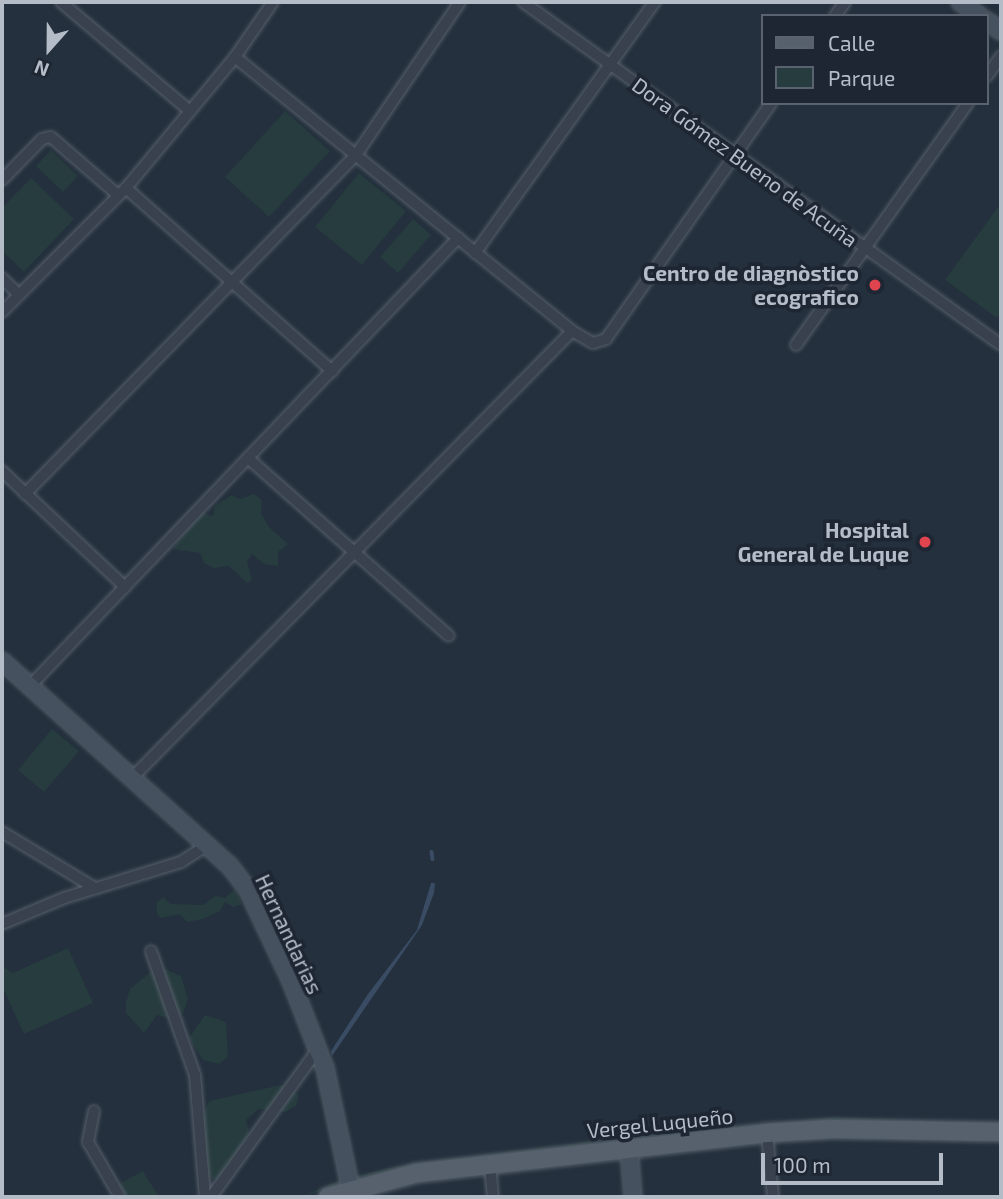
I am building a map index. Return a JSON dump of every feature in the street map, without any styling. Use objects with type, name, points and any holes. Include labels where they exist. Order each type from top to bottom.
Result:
[{"type":"main road","name":"Vergel Luqueño","points":[[328,1197],[352,1194],[417,1174],[767,1133],[833,1129],[1001,1132]]},
{"type":"street","points":[[61,2],[190,111]]},
{"type":"street","points":[[2,312],[122,191],[235,57],[273,2]]},
{"type":"street","points":[[25,494],[356,155],[460,2]]},
{"type":"street","name":"Dora Gómez Bueno de Acuña","points":[[523,2],[1001,345]]},
{"type":"street","points":[[475,253],[655,2]]},
{"type":"street","points":[[960,2],[977,14]]},
{"type":"street","points":[[235,57],[572,331],[593,343],[606,339],[770,105]]},
{"type":"street","points":[[989,73],[1001,57]]},
{"type":"street","points":[[796,345],[967,105]]},
{"type":"street","points":[[2,180],[42,139],[51,137],[232,281],[332,371]]},
{"type":"street","points":[[30,686],[458,238]]},
{"type":"street","points":[[2,278],[18,294]]},
{"type":"street","points":[[133,777],[352,550],[572,331]]},
{"type":"street","points":[[248,458],[449,636]]},
{"type":"street","points":[[2,471],[125,587]]},
{"type":"street","name":"Hernandarias","points":[[2,661],[133,777],[206,845],[248,890],[318,1049],[352,1194]]},
{"type":"street","points":[[2,832],[94,888]]},
{"type":"street","points":[[2,924],[94,888],[181,862],[206,845]]},
{"type":"street","points":[[150,951],[195,1075],[205,1197]]},
{"type":"street","points":[[211,1197],[318,1049]]},
{"type":"street","points":[[94,1111],[88,1142],[120,1197]]},
{"type":"street","points":[[767,1133],[773,1197]]},
{"type":"street","points":[[629,1150],[634,1197]]},
{"type":"street","points":[[490,1164],[493,1197]]},
{"type":"green space","points":[[285,111],[330,151],[269,217],[225,177]]},
{"type":"green space","points":[[51,150],[78,176],[63,192],[36,166]]},
{"type":"green space","points":[[359,173],[406,211],[362,265],[315,227]]},
{"type":"green space","points":[[31,178],[74,219],[24,272],[2,251],[2,208]]},
{"type":"green space","points":[[1001,203],[1001,312],[997,318],[945,280]]},
{"type":"green space","points":[[413,219],[431,235],[398,273],[380,257]]},
{"type":"green space","points":[[254,494],[262,500],[261,514],[269,527],[288,544],[278,552],[278,566],[264,564],[252,554],[247,562],[252,580],[247,583],[229,566],[214,568],[204,563],[200,553],[172,549],[201,512],[213,516],[215,506],[231,495],[240,499]]},
{"type":"green space","points":[[52,729],[79,751],[44,792],[18,770]]},
{"type":"green space","points":[[235,889],[242,904],[233,907],[225,902],[220,911],[203,919],[187,922],[180,914],[160,918],[157,914],[156,903],[163,897],[171,904],[203,905],[215,896],[225,898]]},
{"type":"green space","points":[[68,948],[93,1003],[24,1034],[2,986],[2,966],[13,973]]},
{"type":"green space","points":[[158,966],[181,976],[188,999],[183,1013],[175,1020],[157,1015],[144,1033],[126,1013],[126,1002],[130,989]]},
{"type":"green space","points":[[205,1015],[226,1022],[228,1057],[219,1064],[203,1060],[189,1038]]},
{"type":"green space","points":[[281,1085],[299,1095],[296,1106],[285,1112],[259,1109],[246,1120],[249,1130],[240,1157],[219,1180],[198,1175],[197,1132],[209,1101]]},
{"type":"green space","points":[[834,1117],[1001,1124],[834,1120],[641,1138],[414,1165],[300,1197],[346,1178],[413,1163],[620,1138]]},
{"type":"green space","points":[[143,1171],[159,1197],[127,1197],[119,1184]]},
{"type":"water","points":[[431,883],[435,883],[434,893],[422,925],[332,1056],[331,1051],[368,994],[417,930]]},
{"type":"waterway","points":[[432,852],[433,859]]},
{"type":"place","name":"Centro de diagnòstico ecografico","points":[[875,285]]},
{"type":"place","name":"Hospital General de Luque","points":[[925,542]]}]
